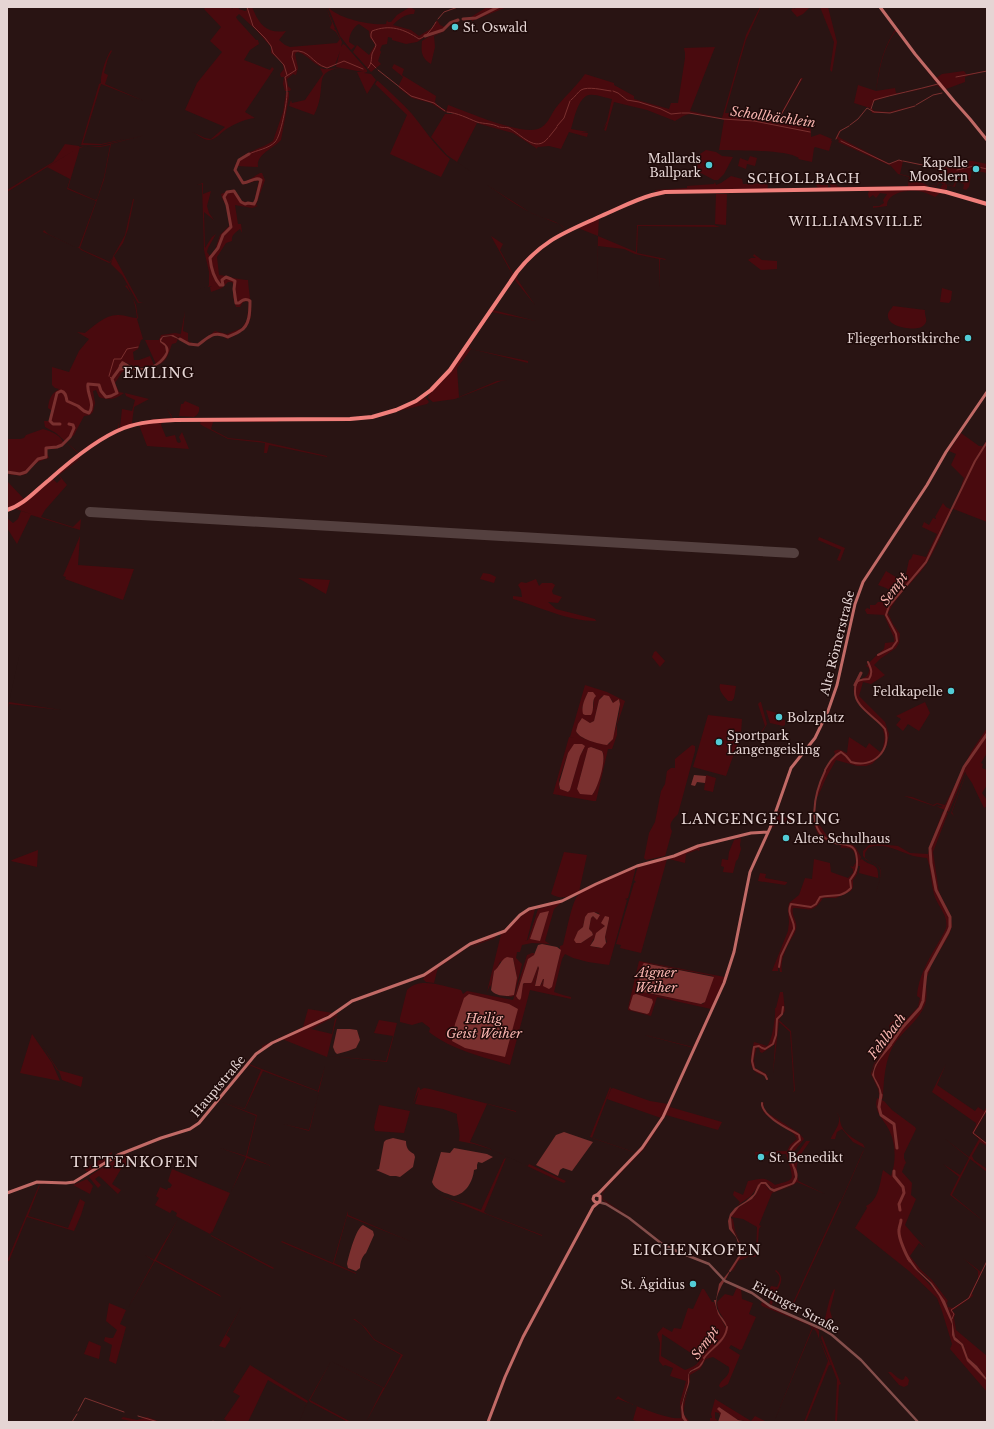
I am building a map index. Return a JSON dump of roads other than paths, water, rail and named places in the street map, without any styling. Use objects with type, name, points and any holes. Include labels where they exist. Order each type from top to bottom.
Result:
[{"type":"main road","points":[[880,7],[914,54],[987,140]]},
{"type":"main road","points":[[7,510],[26,500],[57,472],[95,444],[120,430],[133,425],[171,420],[350,419],[379,415],[404,407],[425,395],[445,376],[517,272],[529,258],[547,242],[643,197],[665,192],[924,188],[946,192],[987,204]]},
{"type":"main road","name":"Alte Römerstraße","points":[[598,1200],[602,1190],[645,1145],[670,1103],[727,975],[734,952],[752,868],[768,832],[791,768],[815,738],[829,709],[837,685],[858,596],[863,582],[946,452],[987,392]]},
{"type":"main road","name":"Hauptstraße","points":[[7,1192],[37,1182],[66,1184],[77,1181],[110,1159],[124,1152],[160,1138],[195,1127],[261,1050],[272,1043],[329,1017],[347,1004],[360,998],[424,975],[470,944],[505,931],[520,915],[529,909],[562,901],[637,866],[674,856],[698,846],[751,833],[768,832]]},
{"type":"main road","points":[[488,1422],[505,1377],[526,1331],[592,1207],[598,1200]]},
{"type":"street","name":"Eittinger Straße","points":[[598,1200],[633,1220],[651,1237],[662,1244],[709,1264],[723,1280],[752,1293],[770,1306],[832,1335],[861,1360],[918,1422]]},
{"type":"water","points":[[173,335],[183,341],[171,336],[163,337],[161,341],[167,346],[168,353],[166,358],[158,365],[144,369],[118,370],[122,361],[137,368],[146,368],[158,362],[166,352],[165,346],[160,342],[160,339],[163,336]]},
{"type":"water","points":[[588,692],[593,692],[596,696],[591,715],[585,715],[583,714],[583,708]]},
{"type":"water","points":[[604,695],[609,696],[613,703],[619,699],[620,704],[613,739],[607,745],[585,739],[576,731],[582,718],[590,723],[594,721],[599,700]]},
{"type":"water","points":[[574,744],[582,744],[585,746],[580,756],[570,790],[568,792],[560,789],[559,784],[568,753]]},
{"type":"water","points":[[591,747],[602,751],[603,767],[597,786],[592,795],[580,794],[577,789],[588,748]]},
{"type":"water","points":[[694,775],[706,776],[705,783],[697,782],[695,786],[691,785]]},
{"type":"water","points":[[549,911],[540,941],[530,939],[540,913]]},
{"type":"water","points":[[594,912],[600,915],[597,920],[593,916],[591,918],[589,929],[593,935],[581,943],[576,943],[574,940],[578,931],[583,927],[585,917],[588,913]]},
{"type":"water","points":[[605,916],[609,917],[605,937],[606,943],[602,948],[590,946],[596,933],[605,926],[601,923]]},
{"type":"water","points":[[542,944],[557,947],[561,950],[552,987],[549,989],[543,986],[544,979],[540,986],[535,986],[539,968],[538,966],[532,982],[523,984],[520,1000],[516,996],[528,959],[534,955],[538,945]]},
{"type":"water","points":[[507,957],[513,958],[517,978],[514,995],[498,995],[491,990],[494,971]]},
{"type":"water","name":"Aigner Weiher","points":[[644,963],[714,977],[705,1002],[701,1004],[639,991],[639,981]]},
{"type":"water","name":"Heilig Geist Weiher","points":[[469,994],[509,1004],[518,1009],[505,1057],[465,1048],[452,1041],[455,1024],[464,998]]},
{"type":"water","points":[[636,994],[652,999],[653,1002],[649,1013],[647,1014],[631,1010],[629,1008],[633,995]]},
{"type":"water","points":[[337,1029],[357,1030],[360,1040],[356,1048],[337,1054],[335,1052],[333,1047]]},
{"type":"water","points":[[889,1044],[892,1045],[877,1065],[874,1074],[881,1092],[882,1098],[880,1098],[879,1089],[872,1075],[875,1065]]},
{"type":"water","points":[[564,1132],[593,1142],[572,1171],[563,1168],[560,1170],[558,1176],[536,1165],[556,1135]]},
{"type":"water","points":[[393,1138],[406,1141],[408,1149],[414,1154],[415,1157],[413,1167],[400,1177],[390,1176],[376,1170],[379,1169],[384,1142]]},
{"type":"water","points":[[454,1148],[487,1154],[493,1157],[482,1163],[478,1162],[477,1169],[474,1170],[468,1186],[462,1193],[454,1196],[438,1190],[432,1182],[441,1152],[450,1153]]},
{"type":"water","points":[[793,1167],[795,1167],[798,1176],[794,1184],[774,1192],[765,1184],[761,1184],[752,1199],[739,1207],[731,1217],[732,1228],[743,1252],[741,1251],[736,1237],[729,1229],[728,1221],[730,1214],[735,1208],[754,1194],[761,1182],[766,1182],[771,1188],[774,1189],[792,1183],[795,1177]]},
{"type":"water","points":[[363,1225],[373,1231],[374,1235],[366,1253],[362,1258],[360,1268],[356,1271],[348,1268],[347,1264],[355,1236],[360,1227]]},
{"type":"water","points":[[909,1257],[918,1270],[932,1283],[945,1301],[952,1319],[955,1337],[963,1344],[968,1358],[977,1366],[987,1381],[967,1361],[961,1345],[954,1340],[952,1335],[952,1324],[939,1296],[930,1283],[907,1259]]},
{"type":"water","points":[[731,1269],[720,1289],[716,1300],[719,1284]]},
{"type":"water","points":[[714,1300],[716,1300],[716,1306],[726,1323],[727,1328],[718,1314]]},
{"type":"water","points":[[706,1356],[703,1364],[689,1374],[689,1384],[683,1403],[683,1412],[688,1422],[685,1422],[682,1418],[681,1407],[688,1383],[688,1375],[690,1371],[699,1366]]},
{"type":"water","points":[[719,1407],[738,1420],[748,1422],[718,1422],[721,1413],[717,1409]]},
{"type":"waterway","points":[[247,7],[253,26],[271,46],[273,53],[284,65],[287,75]]},
{"type":"waterway","points":[[438,19],[444,12],[458,7]]},
{"type":"waterway","points":[[463,19],[476,18],[498,7]]},
{"type":"waterway","points":[[425,36],[443,30],[450,23],[458,20]]},
{"type":"waterway","points":[[368,68],[376,45],[371,37],[372,31],[385,28],[397,29],[419,39],[429,32],[436,22]]},
{"type":"waterway","points":[[249,154],[269,146],[277,139],[286,104],[287,91],[285,77],[296,70],[292,57],[293,51],[303,52],[317,63],[327,68],[344,61],[363,69]]},
{"type":"waterway","name":"Schollbächlein","points":[[371,63],[376,68]]},
{"type":"waterway","name":"Schollbächlein","points":[[378,70],[411,96],[434,103],[445,111]]},
{"type":"waterway","points":[[956,77],[987,71]]},
{"type":"waterway","points":[[754,121],[755,115],[781,115],[801,79]]},
{"type":"waterway","points":[[871,109],[874,100],[938,84]]},
{"type":"waterway","name":"Schollbächlein","points":[[571,100],[580,91],[588,88],[611,91]]},
{"type":"waterway","name":"Schollbächlein","points":[[613,91],[627,100],[639,102],[671,114],[681,113]]},
{"type":"waterway","points":[[916,105],[933,95],[942,93]]},
{"type":"waterway","name":"Schollbächlein","points":[[557,126],[564,118],[570,101]]},
{"type":"waterway","points":[[850,125],[858,119],[867,108],[874,112],[890,113],[915,106]]},
{"type":"waterway","name":"Schollbächlein","points":[[447,112],[477,122],[499,127]]},
{"type":"waterway","name":"Schollbächlein","points":[[682,113],[723,119],[754,121],[810,132]]},
{"type":"waterway","points":[[836,139],[840,131],[849,126]]},
{"type":"waterway","name":"Schollbächlein","points":[[500,127],[509,128],[528,141],[534,143],[539,144],[548,138]]},
{"type":"waterway","name":"Schollbächlein","points":[[549,137],[557,127]]},
{"type":"waterway","name":"Schollbächlein","points":[[841,141],[889,164],[899,160],[902,161]]},
{"type":"waterway","points":[[180,339],[189,344],[198,345],[215,334],[228,337],[236,334],[243,329],[248,322],[250,301],[243,300],[236,303],[234,289],[235,281],[226,277],[222,280],[223,285],[220,285],[213,272],[210,258],[218,248],[223,235],[231,227],[224,197],[227,192],[234,191],[241,202],[245,204],[254,204],[256,200],[261,180],[255,179],[243,183],[235,170],[239,160],[249,154]]},
{"type":"waterway","name":"Schollbächlein","points":[[903,161],[942,169]]},
{"type":"waterway","name":"Schollbächlein","points":[[957,170],[974,166],[987,169]]},
{"type":"waterway","points":[[109,376],[114,359],[121,359],[127,349],[138,347]]},
{"type":"waterway","points":[[60,424],[53,424],[50,421],[57,393],[61,391],[64,392],[67,401],[89,413],[92,406],[88,391],[88,384],[99,385],[101,391],[106,397],[111,396],[117,393],[112,379],[120,368]]},
{"type":"waterway","points":[[7,472],[20,474],[26,472],[38,459],[46,457],[46,448],[62,445],[70,437],[74,428],[73,425],[69,424]]},
{"type":"waterway","name":"Sempt","points":[[878,655],[892,648],[897,641],[896,634],[886,615],[889,606],[926,562],[975,461],[987,442]]},
{"type":"waterway","name":"Sempt","points":[[846,756],[851,762],[866,763],[878,756],[883,751],[886,744],[885,729],[866,712],[856,697],[855,687],[857,682],[860,680],[869,679],[870,677],[871,670],[868,662]]},
{"type":"waterway","name":"Sempt","points":[[855,685],[861,673]]},
{"type":"waterway","name":"Fehlbach","points":[[888,1048],[902,1028],[920,1008],[923,1001],[926,972],[950,927],[950,917],[936,890],[930,848],[964,767],[987,734]]},
{"type":"waterway","name":"Sempt","points":[[825,770],[838,754],[841,752],[846,756]]},
{"type":"waterway","name":"Sempt","points":[[779,967],[781,956],[794,929],[790,914],[791,904],[811,907],[816,904],[820,897],[844,894],[851,888],[850,880],[857,868],[854,849],[847,845],[835,843],[824,837],[818,830],[815,821],[815,800],[825,771]]},
{"type":"waterway","name":"Sempt","points":[[767,1079],[765,1075],[754,1069],[752,1061],[754,1047],[759,1046],[765,1049],[773,1044],[776,1035],[777,1019],[782,1014],[783,1007]]},
{"type":"waterway","name":"Fehlbach","points":[[881,1095],[879,1107],[881,1115],[894,1124],[897,1148]]},
{"type":"waterway","name":"Sempt","points":[[762,1103],[767,1114],[783,1126],[799,1135],[800,1140],[792,1147],[790,1152],[794,1168]]},
{"type":"waterway","points":[[987,1109],[973,1133],[987,1144]]},
{"type":"waterway","name":"Fehlbach","points":[[894,1171],[894,1176],[903,1187],[904,1193],[899,1204],[900,1210]]},
{"type":"waterway","name":"Fehlbach","points":[[901,1220],[899,1233],[904,1250],[910,1261]]},
{"type":"waterway","name":"Sempt","points":[[730,1271],[741,1254],[742,1249]]},
{"type":"waterway","points":[[952,1319],[954,1314],[951,1310],[969,1298],[987,1261]]},
{"type":"waterway","name":"Sempt","points":[[704,1358],[724,1336],[727,1327]]},
{"type":"waterway","points":[[78,1411],[85,1398],[124,1412]]},
{"type":"waterway","points":[[72,1422],[77,1414]]},
{"type":"waterway","points":[[138,1416],[158,1422]]},
{"type":"place","name":"St. Oswald","points":[[455,27]]},
{"type":"place","name":"Mallards Ballpark","points":[[709,165]]},
{"type":"place","name":"Kapelle Mooslern","points":[[976,169]]},
{"type":"place","name":"Fliegerhorstkirche","points":[[968,338]]},
{"type":"place","name":"Feldkapelle","points":[[951,691]]},
{"type":"place","name":"Bolzplatz","points":[[779,717]]},
{"type":"place","name":"Sportpark Langengeisling","points":[[719,742]]},
{"type":"place","name":"Altes Schulhaus","points":[[786,838]]},
{"type":"place","name":"St. Benedikt","points":[[761,1157]]},
{"type":"place","name":"St. Ägidius","points":[[693,1284]]},
{"type":"district","name":"SCHOLLBACH","points":[[804,178]]},
{"type":"district","name":"WILLIAMSVILLE","points":[[856,221]]},
{"type":"district","name":"EMLING","points":[[159,373]]},
{"type":"district","name":"LANGENGEISLING","points":[[761,819]]},
{"type":"district","name":"TITTENKOFEN","points":[[135,1162]]},
{"type":"district","name":"EICHENKOFEN","points":[[697,1250]]}]
